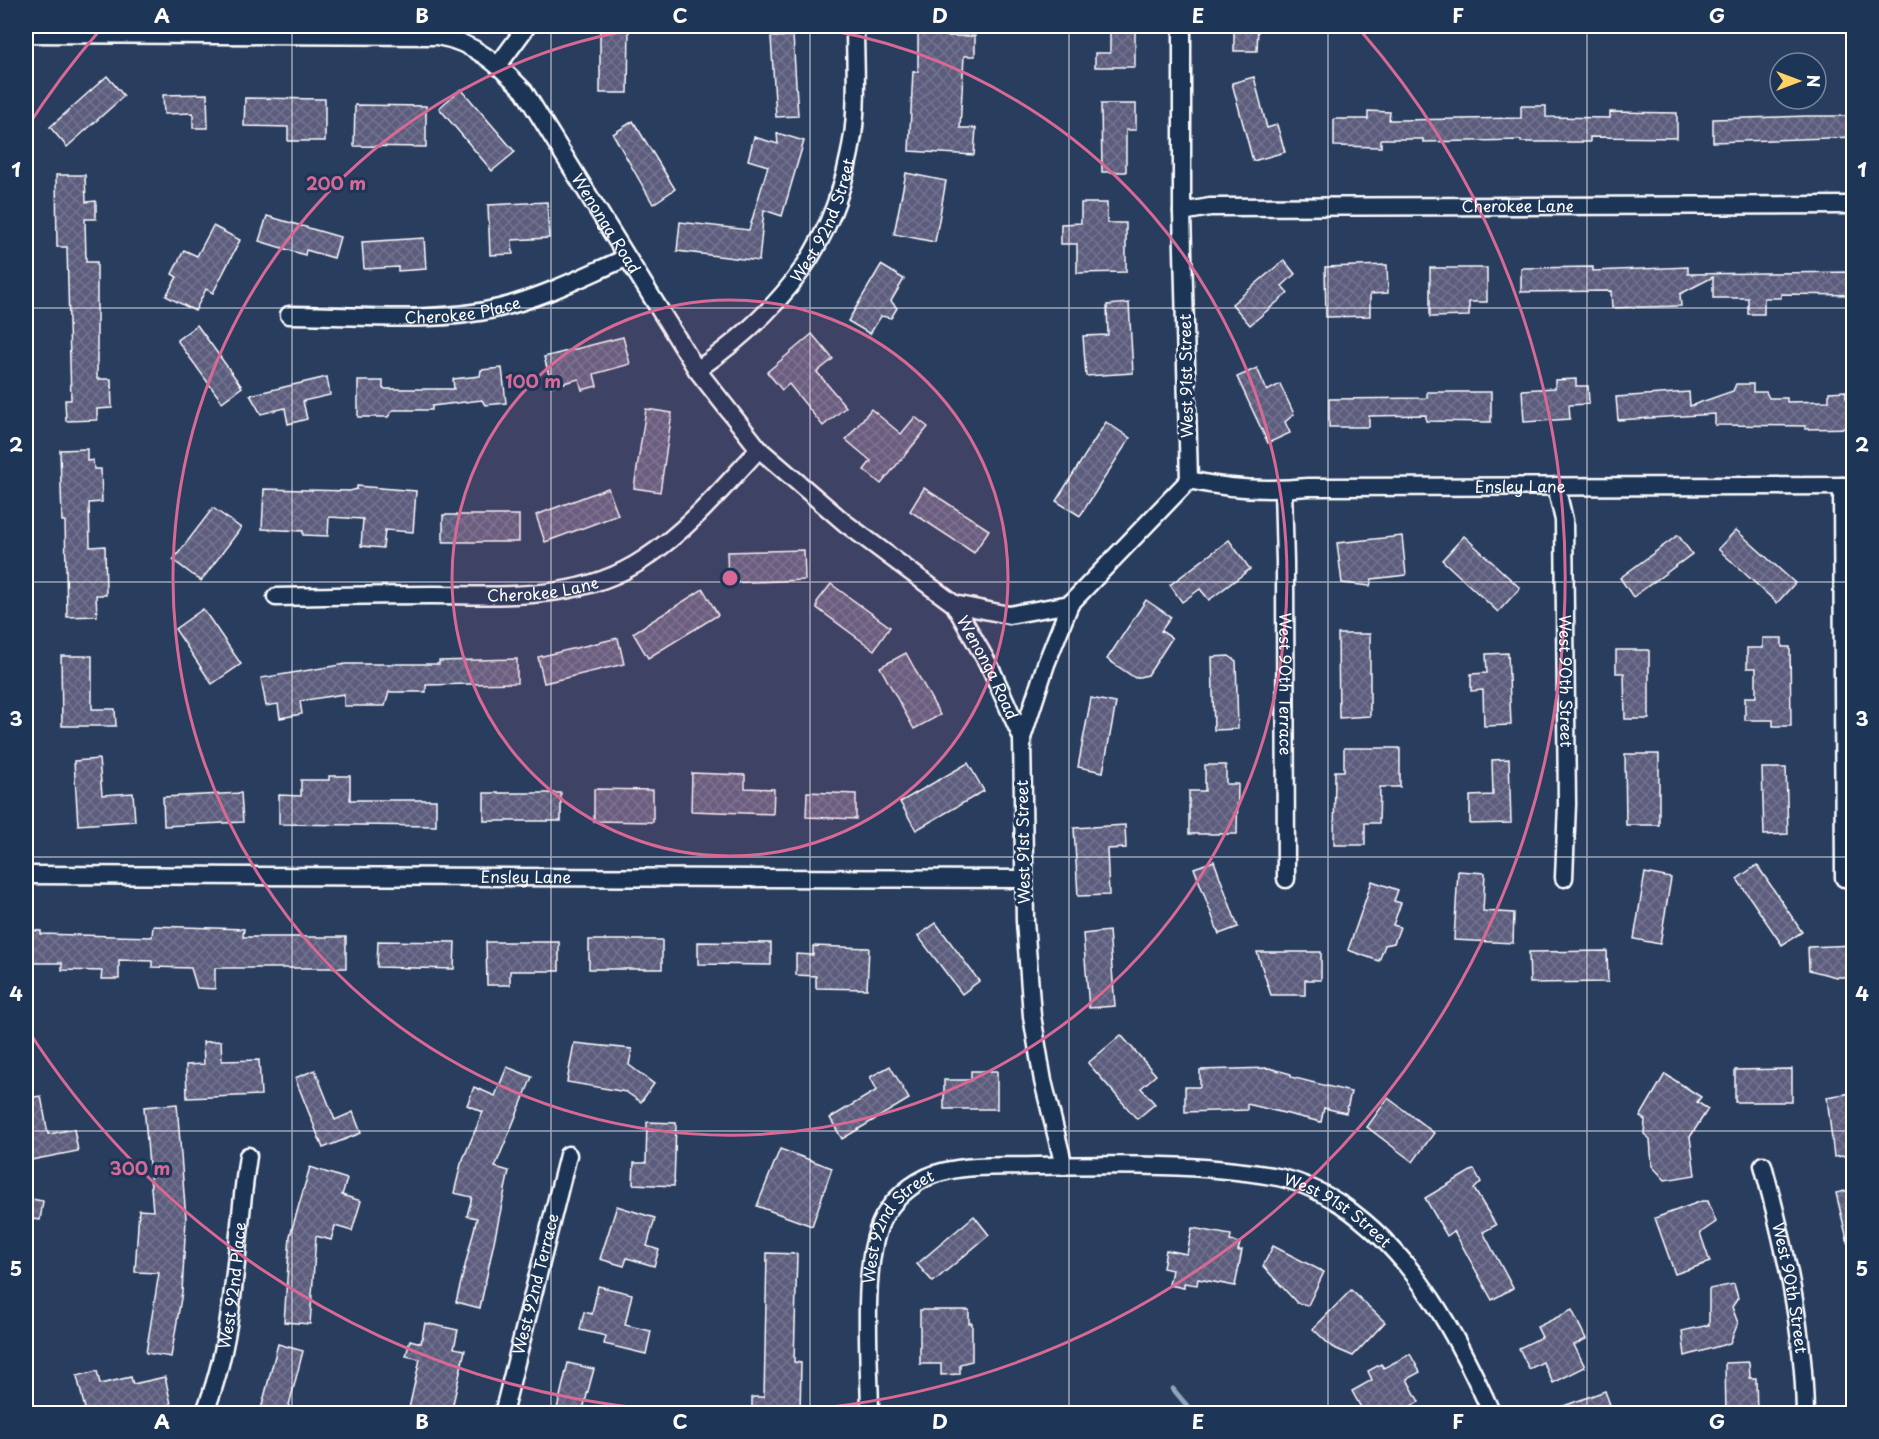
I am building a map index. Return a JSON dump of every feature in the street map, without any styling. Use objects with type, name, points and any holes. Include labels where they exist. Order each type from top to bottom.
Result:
[{"type":"street","points":[[499,64],[527,26]]},
{"type":"street","name":"West 92nd Street","points":[[697,370],[735,343],[780,299],[810,259],[832,216],[846,172],[853,132],[855,26]]},
{"type":"street","name":"West 91st Street","points":[[1182,26],[1182,212],[1188,480],[1070,604],[1046,664],[1022,738],[1026,960],[1032,1016],[1043,1081],[1064,1166],[1175,1167],[1273,1176],[1321,1193],[1342,1206],[1379,1235],[1426,1291],[1464,1352],[1492,1413]]},
{"type":"street","name":"Wenonga Road","points":[[26,34],[437,36],[459,40],[499,64],[524,91],[697,370],[759,449],[845,523],[954,604],[991,669],[1022,738]]},
{"type":"street","name":"Cherokee Lane","points":[[1182,212],[1210,207],[1854,205]]},
{"type":"street","name":"Cherokee Place","points":[[290,315],[454,315],[498,308],[547,293],[626,258]]},
{"type":"street","name":"Cherokee Lane","points":[[276,597],[513,595],[561,592],[584,587],[615,576],[669,541],[700,513],[759,449]]},
{"type":"street","name":"Ensley Lane","points":[[1188,480],[1221,488],[1282,489],[1308,487],[1848,486]]},
{"type":"street","name":"West 90th Street","points":[[1556,486],[1564,520],[1567,804],[1564,878]]},
{"type":"street","points":[[1844,878],[1848,486]]},
{"type":"street","name":"West 90th Terrace","points":[[1282,489],[1285,562],[1286,879]]},
{"type":"street","points":[[954,604],[1009,615],[1070,604]]},
{"type":"street","name":"Ensley Lane","points":[[26,875],[1024,879]]},
{"type":"street","name":"West 92nd Terrace","points":[[503,1413],[568,1155]]},
{"type":"street","name":"West 92nd Place","points":[[204,1413],[213,1392],[230,1319],[248,1156]]},
{"type":"street","name":"West 90th Street","points":[[1763,1165],[1792,1284],[1802,1343],[1805,1413]]},
{"type":"street","name":"West 92nd Street","points":[[870,1413],[871,1260],[877,1233],[886,1213],[903,1193],[919,1182],[941,1172],[975,1167],[1064,1166]]},
{"type":"building","points":[[600,26],[629,26],[628,93],[600,93]]},
{"type":"building","points":[[918,26],[947,26],[947,36],[975,36],[975,56],[964,56],[960,128],[976,128],[974,155],[909,151],[913,71],[918,72]]},
{"type":"building","points":[[1110,26],[1135,26],[1135,67],[1095,67],[1095,53],[1110,53]]},
{"type":"building","points":[[1234,26],[1258,26],[1257,51],[1234,51]]},
{"type":"building","points":[[793,36],[798,116],[776,117],[771,37]]},
{"type":"building","points":[[107,76],[124,96],[67,147],[50,127]]},
{"type":"building","points":[[1254,77],[1267,128],[1277,125],[1285,152],[1253,161],[1232,83]]},
{"type":"building","points":[[461,89],[515,152],[492,171],[439,108]]},
{"type":"building","points":[[207,94],[208,128],[193,128],[193,113],[164,114],[163,95]]},
{"type":"building","points":[[245,98],[325,99],[325,141],[288,141],[288,127],[244,126]]},
{"type":"building","points":[[1101,104],[1136,104],[1136,130],[1126,130],[1126,172],[1102,172]]},
{"type":"building","points":[[355,105],[426,106],[426,147],[354,146]]},
{"type":"building","points":[[1521,106],[1546,106],[1546,117],[1610,118],[1610,112],[1677,113],[1677,138],[1590,137],[1590,142],[1521,142],[1521,140],[1423,142],[1423,139],[1381,139],[1381,147],[1334,146],[1334,119],[1368,119],[1368,111],[1390,112],[1389,120],[1521,118]]},
{"type":"building","points":[[1854,116],[1854,137],[1713,142],[1713,119]]},
{"type":"building","points":[[633,121],[675,189],[653,204],[613,134]]},
{"type":"building","points":[[777,133],[804,141],[782,216],[764,210],[759,261],[677,251],[680,222],[749,230],[768,166],[748,160],[754,137],[778,144]]},
{"type":"building","points":[[906,173],[946,181],[935,242],[894,234]]},
{"type":"building","points":[[56,175],[85,175],[86,202],[96,201],[96,219],[85,219],[86,262],[97,262],[97,379],[111,379],[112,408],[97,409],[97,420],[66,421],[65,400],[71,400],[67,247],[57,247]]},
{"type":"building","points":[[547,202],[549,238],[512,240],[513,254],[490,255],[488,205]]},
{"type":"building","points":[[1081,203],[1107,203],[1107,223],[1126,223],[1126,272],[1077,273],[1077,244],[1061,244],[1061,224],[1081,223]]},
{"type":"building","points":[[267,216],[340,237],[334,258],[306,250],[305,255],[259,241]]},
{"type":"building","points":[[213,226],[240,240],[213,293],[206,289],[195,311],[166,296],[177,277],[172,274],[184,250],[197,256]]},
{"type":"building","points":[[424,238],[426,269],[398,271],[398,267],[364,269],[362,242]]},
{"type":"building","points":[[1284,260],[1295,274],[1282,286],[1288,293],[1250,325],[1232,304]]},
{"type":"building","points":[[881,265],[904,279],[891,301],[897,308],[891,318],[881,316],[870,334],[848,321]]},
{"type":"building","points":[[1387,265],[1388,293],[1370,294],[1370,316],[1326,317],[1325,267]]},
{"type":"building","points":[[1593,267],[1593,271],[1688,267],[1688,274],[1854,272],[1854,295],[1781,294],[1781,298],[1764,298],[1764,314],[1748,314],[1748,298],[1713,298],[1713,277],[1680,294],[1681,306],[1612,308],[1611,291],[1521,292],[1521,268]]},
{"type":"building","points":[[1430,268],[1487,268],[1487,302],[1469,302],[1469,316],[1430,317]]},
{"type":"building","points":[[1129,303],[1133,373],[1086,376],[1083,336],[1108,335],[1107,305]]},
{"type":"building","points":[[197,325],[242,387],[222,402],[177,340]]},
{"type":"building","points":[[812,334],[833,359],[817,372],[846,407],[823,426],[789,384],[782,390],[767,372]]},
{"type":"building","points":[[623,337],[630,364],[594,374],[597,386],[582,390],[579,379],[552,386],[544,357]]},
{"type":"building","points":[[502,368],[506,403],[485,405],[482,400],[432,406],[432,410],[393,410],[388,417],[358,417],[358,381],[383,381],[383,389],[454,389],[453,379],[480,376],[481,370]]},
{"type":"building","points":[[1257,368],[1267,391],[1280,384],[1294,414],[1285,422],[1290,433],[1268,443],[1237,377]]},
{"type":"building","points":[[327,377],[330,395],[303,401],[307,419],[288,424],[285,408],[261,414],[250,395]]},
{"type":"building","points":[[1576,379],[1576,386],[1588,386],[1589,404],[1569,405],[1570,419],[1524,422],[1522,390],[1555,388],[1555,380]]},
{"type":"building","points":[[1736,384],[1753,384],[1753,392],[1766,392],[1769,398],[1787,398],[1787,402],[1829,401],[1829,392],[1846,391],[1846,398],[1854,398],[1854,428],[1805,429],[1805,426],[1715,425],[1715,414],[1618,420],[1616,397],[1689,392],[1690,406],[1733,391]]},
{"type":"building","points":[[1427,392],[1491,392],[1491,422],[1426,421],[1426,415],[1369,416],[1369,427],[1329,427],[1329,399],[1427,398]]},
{"type":"building","points":[[646,409],[672,413],[660,492],[634,488]]},
{"type":"building","points":[[871,409],[901,434],[915,417],[928,427],[881,484],[864,470],[871,461],[846,440]]},
{"type":"building","points":[[1106,422],[1130,438],[1080,516],[1056,501]]},
{"type":"building","points":[[87,449],[87,461],[93,460],[94,469],[101,469],[102,502],[89,503],[90,547],[105,546],[106,595],[96,595],[97,616],[67,617],[65,521],[62,521],[60,450]]},
{"type":"building","points":[[357,486],[416,491],[413,532],[385,530],[383,548],[361,546],[363,519],[329,517],[328,536],[303,535],[303,531],[262,529],[264,489],[350,491],[357,489]]},
{"type":"building","points":[[608,488],[618,515],[545,542],[536,515]]},
{"type":"building","points":[[924,488],[989,530],[974,553],[910,511]]},
{"type":"building","points":[[213,508],[241,528],[201,581],[173,560]]},
{"type":"building","points":[[443,515],[519,515],[519,542],[443,542]]},
{"type":"building","points":[[1736,530],[1795,583],[1777,603],[1718,549]]},
{"type":"building","points":[[1678,535],[1692,554],[1633,597],[1620,578]]},
{"type":"building","points":[[1402,536],[1406,575],[1372,579],[1370,586],[1342,583],[1337,543]]},
{"type":"building","points":[[1464,536],[1520,588],[1498,612],[1442,560]]},
{"type":"building","points":[[1229,540],[1250,569],[1209,600],[1200,589],[1182,602],[1170,585]]},
{"type":"building","points":[[804,550],[805,580],[728,583],[727,552]]},
{"type":"building","points":[[831,584],[890,627],[874,650],[817,608],[817,602]]},
{"type":"building","points":[[703,589],[718,615],[648,658],[633,633]]},
{"type":"building","points":[[1146,600],[1171,617],[1161,631],[1172,638],[1148,675],[1135,678],[1107,659]]},
{"type":"building","points":[[203,609],[241,664],[212,684],[175,629]]},
{"type":"building","points":[[1338,634],[1370,634],[1370,716],[1339,718]]},
{"type":"building","points":[[618,638],[624,664],[544,683],[538,657]]},
{"type":"building","points":[[1763,638],[1782,638],[1782,647],[1790,647],[1791,726],[1773,726],[1773,720],[1745,720],[1745,697],[1756,697],[1756,668],[1747,668],[1747,648],[1763,648]]},
{"type":"building","points":[[1616,650],[1649,650],[1649,719],[1625,719],[1624,673],[1616,673]]},
{"type":"building","points":[[906,653],[940,715],[914,729],[880,667]]},
{"type":"building","points":[[1508,653],[1511,725],[1484,726],[1483,690],[1471,691],[1471,674],[1487,673],[1486,654]]},
{"type":"building","points":[[61,656],[92,656],[92,709],[115,709],[116,726],[62,726]]},
{"type":"building","points":[[1229,656],[1236,661],[1238,729],[1214,730],[1212,657]]},
{"type":"building","points":[[517,659],[517,683],[426,685],[426,692],[389,692],[385,706],[344,706],[344,694],[300,701],[302,714],[280,718],[278,704],[266,706],[261,678],[346,664],[439,664],[439,661]]},
{"type":"building","points":[[1091,698],[1116,703],[1103,772],[1078,767]]},
{"type":"building","points":[[1344,748],[1400,748],[1400,787],[1380,787],[1379,823],[1365,823],[1365,845],[1334,845],[1335,771],[1344,771]]},
{"type":"building","points":[[1625,754],[1659,754],[1659,825],[1626,825]]},
{"type":"building","points":[[99,759],[102,795],[133,793],[135,821],[78,825],[74,761]]},
{"type":"building","points":[[1509,759],[1511,823],[1470,824],[1470,796],[1493,795],[1492,760]]},
{"type":"building","points":[[968,763],[984,791],[916,830],[900,802]]},
{"type":"building","points":[[1205,765],[1226,765],[1226,784],[1238,784],[1237,834],[1189,834],[1189,791],[1205,791]]},
{"type":"building","points":[[1762,768],[1786,768],[1788,834],[1764,835]]},
{"type":"building","points":[[692,773],[745,775],[745,788],[774,789],[773,814],[691,811]]},
{"type":"building","points":[[329,776],[350,776],[350,800],[436,800],[436,826],[279,824],[279,795],[301,796],[301,780],[329,780]]},
{"type":"building","points":[[594,789],[653,790],[653,822],[594,821]]},
{"type":"building","points":[[807,792],[856,794],[856,819],[806,817]]},
{"type":"building","points":[[241,793],[243,822],[164,826],[163,797]]},
{"type":"building","points":[[484,793],[561,793],[561,821],[484,821]]},
{"type":"building","points":[[1125,825],[1126,848],[1107,849],[1109,895],[1078,896],[1074,828]]},
{"type":"building","points":[[1214,861],[1238,927],[1219,934],[1194,868]]},
{"type":"building","points":[[1757,865],[1802,932],[1782,945],[1737,879]]},
{"type":"building","points":[[1458,871],[1485,873],[1483,911],[1514,913],[1513,943],[1454,940]]},
{"type":"building","points":[[1645,873],[1671,878],[1660,944],[1634,939]]},
{"type":"building","points":[[1372,881],[1398,890],[1394,901],[1401,903],[1393,925],[1400,927],[1394,943],[1385,945],[1379,961],[1348,950]]},
{"type":"building","points":[[936,923],[979,981],[962,994],[918,936]]},
{"type":"building","points":[[153,926],[244,929],[243,937],[346,937],[346,968],[215,968],[215,989],[197,988],[191,968],[152,967],[152,961],[119,960],[119,979],[101,979],[102,971],[62,970],[62,963],[26,963],[26,930],[41,931],[41,934],[152,937]]},
{"type":"building","points":[[1109,931],[1115,1006],[1089,1008],[1083,934]]},
{"type":"building","points":[[589,940],[662,940],[662,969],[589,969]]},
{"type":"building","points":[[378,941],[455,942],[454,969],[377,967]]},
{"type":"building","points":[[486,942],[559,942],[559,971],[510,971],[510,985],[487,985]]},
{"type":"building","points":[[698,942],[771,943],[771,965],[698,964]]},
{"type":"building","points":[[1854,945],[1854,977],[1836,977],[1809,970],[1808,947]]},
{"type":"building","points":[[813,946],[869,948],[867,989],[816,988],[816,976],[796,975],[796,954],[813,955]]},
{"type":"building","points":[[1607,951],[1608,982],[1530,983],[1529,952]]},
{"type":"building","points":[[1257,952],[1321,952],[1321,980],[1305,980],[1305,995],[1271,995]]},
{"type":"building","points":[[1121,1035],[1156,1075],[1141,1088],[1155,1104],[1137,1119],[1088,1063]]},
{"type":"building","points":[[221,1041],[222,1061],[259,1060],[261,1095],[187,1098],[186,1065],[204,1064],[203,1042]]},
{"type":"building","points":[[574,1043],[632,1049],[629,1065],[654,1084],[641,1102],[626,1092],[567,1082]]},
{"type":"building","points":[[890,1066],[909,1099],[842,1139],[830,1118],[877,1090],[870,1077]]},
{"type":"building","points":[[507,1067],[532,1077],[495,1167],[509,1171],[480,1308],[456,1302],[477,1218],[467,1216],[472,1197],[454,1193],[461,1164],[483,1112],[467,1105],[474,1087],[495,1096]]},
{"type":"building","points":[[1269,1068],[1291,1074],[1291,1077],[1351,1092],[1346,1113],[1324,1108],[1321,1122],[1247,1104],[1247,1110],[1185,1112],[1185,1087],[1200,1087],[1200,1070]]},
{"type":"building","points":[[1792,1069],[1792,1102],[1735,1102],[1735,1070]]},
{"type":"building","points":[[315,1070],[335,1120],[353,1112],[361,1133],[323,1148],[295,1078]]},
{"type":"building","points":[[971,1071],[997,1071],[997,1109],[944,1109],[944,1080],[971,1080]]},
{"type":"building","points":[[1665,1074],[1701,1097],[1697,1102],[1708,1109],[1690,1137],[1695,1175],[1665,1180],[1652,1166],[1650,1139],[1644,1134],[1645,1120],[1640,1117]]},
{"type":"building","points":[[1852,1093],[1854,1155],[1834,1157],[1827,1097]]},
{"type":"building","points":[[41,1096],[48,1134],[74,1129],[78,1151],[26,1161],[26,1098]]},
{"type":"building","points":[[1388,1098],[1434,1133],[1413,1162],[1367,1127]]},
{"type":"building","points":[[177,1104],[186,1219],[182,1292],[171,1357],[146,1353],[159,1273],[135,1272],[139,1210],[153,1211],[144,1107]]},
{"type":"building","points":[[647,1122],[676,1123],[674,1186],[633,1184],[634,1163],[646,1163]]},
{"type":"building","points":[[780,1149],[832,1168],[812,1226],[757,1206]]},
{"type":"building","points":[[310,1167],[347,1179],[342,1195],[361,1201],[352,1231],[335,1226],[331,1240],[316,1236],[310,1324],[284,1322],[290,1236]]},
{"type":"building","points":[[1474,1169],[1481,1182],[1474,1189],[1496,1225],[1483,1232],[1513,1288],[1492,1300],[1454,1231],[1447,1236],[1425,1198]]},
{"type":"building","points":[[1854,1189],[1854,1242],[1848,1243],[1836,1193]]},
{"type":"building","points":[[26,1198],[43,1201],[40,1220],[26,1218]]},
{"type":"building","points":[[1702,1201],[1708,1201],[1716,1222],[1700,1233],[1710,1262],[1675,1274],[1655,1218]]},
{"type":"building","points":[[617,1206],[655,1218],[647,1246],[659,1250],[654,1266],[627,1258],[624,1266],[600,1259]]},
{"type":"building","points":[[974,1216],[989,1235],[933,1282],[917,1264]]},
{"type":"building","points":[[1192,1228],[1231,1235],[1230,1241],[1240,1243],[1238,1251],[1242,1250],[1235,1286],[1198,1279],[1197,1285],[1184,1283],[1184,1288],[1169,1285],[1172,1270],[1163,1268],[1166,1250],[1187,1254]]},
{"type":"building","points":[[1273,1246],[1324,1272],[1308,1305],[1297,1303],[1263,1266]]},
{"type":"building","points":[[767,1253],[797,1254],[794,1362],[801,1363],[800,1413],[752,1413],[752,1397],[764,1397]]},
{"type":"building","points":[[1734,1284],[1738,1298],[1732,1307],[1738,1323],[1730,1343],[1685,1356],[1682,1331],[1709,1325],[1709,1289]]},
{"type":"building","points":[[598,1286],[632,1294],[625,1325],[651,1331],[646,1354],[604,1344],[606,1336],[580,1330],[584,1312],[592,1314]]},
{"type":"building","points":[[1351,1290],[1385,1322],[1353,1356],[1332,1347],[1313,1329]]},
{"type":"building","points":[[920,1310],[969,1310],[969,1323],[972,1323],[972,1361],[960,1364],[960,1374],[941,1375],[941,1364],[920,1364]]},
{"type":"building","points":[[1572,1310],[1586,1339],[1574,1345],[1585,1367],[1553,1383],[1543,1362],[1529,1369],[1519,1348],[1542,1337],[1537,1327]]},
{"type":"building","points":[[425,1323],[458,1330],[454,1348],[465,1350],[451,1413],[408,1413],[420,1359],[406,1356],[410,1340],[421,1343]]},
{"type":"building","points":[[278,1344],[303,1351],[287,1413],[260,1413]]},
{"type":"building","points":[[1410,1354],[1420,1372],[1407,1379],[1419,1402],[1398,1413],[1364,1413],[1352,1391],[1372,1380],[1368,1371],[1381,1364],[1384,1368]]},
{"type":"building","points":[[1749,1362],[1750,1378],[1756,1378],[1757,1413],[1726,1413],[1725,1363]]},
{"type":"building","points":[[568,1363],[594,1369],[582,1413],[556,1413]]},
{"type":"building","points":[[97,1371],[100,1384],[131,1377],[133,1384],[165,1377],[173,1413],[86,1413],[77,1376]]},
{"type":"building","points":[[1605,1391],[1613,1413],[1547,1412]]},
{"type":"waterway","points":[[1173,1389],[1194,1414]]}]
